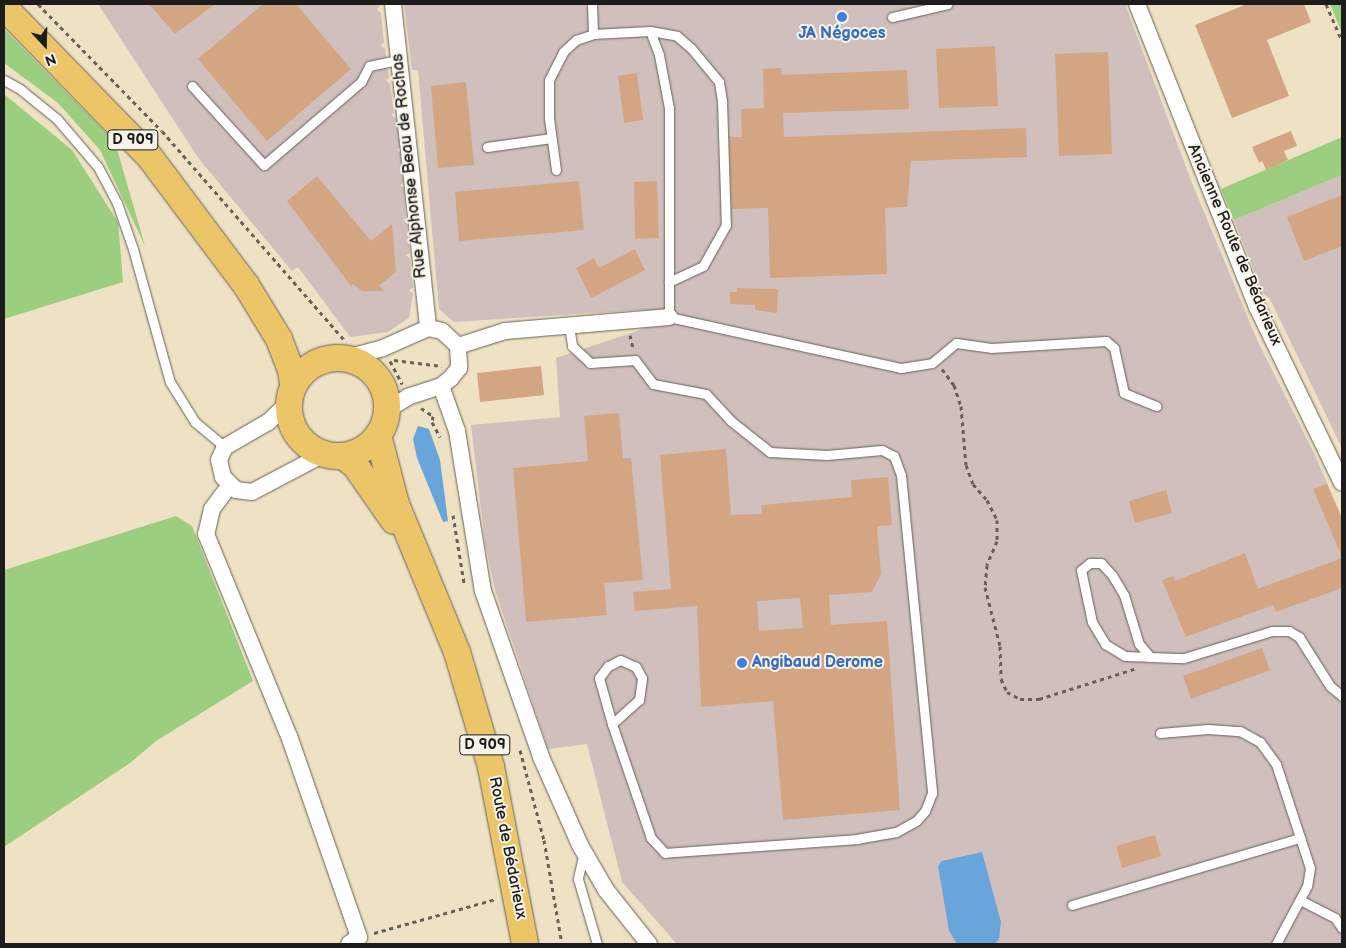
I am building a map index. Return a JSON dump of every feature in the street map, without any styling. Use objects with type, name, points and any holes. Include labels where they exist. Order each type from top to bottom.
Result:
[{"type":"main road","name":"D 909","points":[[4,8],[149,156],[246,285],[304,348],[340,354]]},
{"type":"main road","name":"D 909","points":[[246,285],[278,339],[291,370],[291,394]]},
{"type":"main road","points":[[340,354],[372,370],[381,382],[387,410],[378,435],[363,449],[334,455],[311,449],[293,429],[291,394],[312,365],[340,354]]},
{"type":"main road","name":"Route de Bédarieux","points":[[378,435],[396,504],[458,652],[491,768],[525,944]]},
{"type":"main road","name":"Route de Bédarieux","points":[[334,455],[355,465],[417,554]]},
{"type":"street","name":"Rue Alphonse Beau de Rochas","points":[[393,4],[398,60],[412,160],[428,328]]},
{"type":"street","name":"Ancienne Route de Bédarieux","points":[[1137,4],[1257,306],[1342,482]]},
{"type":"street","points":[[458,346],[505,331],[669,317]]},
{"type":"street","points":[[340,354],[383,348],[428,328],[442,332],[458,346],[458,368],[441,386],[408,397],[387,410]]},
{"type":"street","points":[[441,386],[458,431],[483,591],[559,804],[606,890],[649,944]]},
{"type":"street","points":[[291,394],[268,422],[225,447],[219,460],[220,469],[230,485],[244,492],[261,490],[295,468],[334,455]]},
{"type":"street","points":[[230,485],[212,509],[206,534],[289,736],[354,941]]},
{"type":"lane","points":[[592,4],[593,34]]},
{"type":"lane","points":[[892,17],[948,4]]},
{"type":"lane","points":[[650,31],[660,55],[669,108],[669,317],[900,368],[919,368],[935,361],[956,343],[991,348],[1106,341],[1114,348],[1124,393],[1157,406]]},
{"type":"lane","points":[[556,170],[551,138],[550,80],[554,67],[576,40],[593,34],[650,31],[677,36],[691,48],[719,82],[722,101],[726,225],[703,266],[668,282]]},
{"type":"lane","points":[[192,86],[264,165],[361,82],[368,66],[398,60]]},
{"type":"lane","points":[[4,80],[20,90],[56,119],[98,167],[117,203],[133,249],[170,382],[194,422],[225,447]]},
{"type":"lane","points":[[488,147],[551,138]]},
{"type":"lane","points":[[569,326],[572,346],[590,363],[635,360],[653,384],[706,394],[731,421],[770,452],[827,455],[882,450],[894,456],[901,475],[932,793],[925,811],[916,821],[896,832],[858,839],[665,852],[651,838],[612,724],[599,678],[608,666],[620,660],[636,667],[642,678],[639,700],[612,724]]},
{"type":"lane","points":[[1150,657],[1139,644],[1124,595],[1112,575],[1100,562],[1090,563],[1081,570],[1092,622],[1105,644],[1125,656],[1150,657],[1184,658],[1272,631],[1289,631],[1299,637],[1330,686],[1342,696]]},
{"type":"lane","points":[[1160,733],[1208,729],[1240,731],[1260,742],[1276,764],[1310,868],[1300,900],[1276,944]]},
{"type":"lane","points":[[1072,905],[1300,838]]},
{"type":"lane","points":[[584,852],[578,879],[597,944]]},
{"type":"lane","points":[[1300,900],[1335,918],[1342,928]]},
{"type":"path","points":[[38,4],[162,131],[340,354]]},
{"type":"path","points":[[1326,4],[1342,41]]},
{"type":"path","points":[[628,322],[635,360]]},
{"type":"path","points":[[389,360],[458,368]]},
{"type":"path","points":[[935,361],[954,385],[961,406],[966,464],[973,484],[988,500],[997,520],[997,541],[987,565],[985,587],[1000,646],[1001,679],[1007,692],[1020,699],[1039,699],[1136,668],[1150,657]]},
{"type":"path","points":[[354,941],[516,894]]},
{"type":"shaded area","points":[[98,4],[381,4],[377,10],[381,13],[384,43],[380,45],[385,48],[389,78],[386,80],[390,84],[394,113],[391,115],[396,118],[400,147],[397,150],[401,153],[403,183],[400,185],[404,188],[406,218],[403,220],[407,223],[410,253],[406,255],[410,259],[413,288],[409,290],[413,294],[409,318],[388,332],[350,337],[298,267],[292,271],[199,159]]},
{"type":"shaded area","points":[[404,4],[1125,4],[1192,183],[1258,342],[1314,453],[1342,518],[1342,944],[677,944],[622,882],[587,744],[548,749],[495,590],[485,543],[471,425],[560,417],[556,358],[646,328],[642,310],[454,322],[439,309],[418,70],[412,70]]},
{"type":"shaded area","points":[[1342,175],[1342,448],[1270,299],[1263,293],[1234,220]]},
{"type":"green space","points":[[1330,4],[1342,4],[1342,33]]},
{"type":"green space","points":[[4,29],[115,142],[145,246],[100,150],[58,103],[4,63]]},
{"type":"green space","points":[[4,94],[72,150],[118,222],[123,282],[4,319]]},
{"type":"green space","points":[[1342,137],[1342,175],[1234,220],[1221,189]]},
{"type":"green space","points":[[176,516],[192,526],[253,681],[156,741],[130,763],[4,847],[4,570]]},
{"type":"water","points":[[418,426],[429,429],[440,460],[448,521],[443,522],[417,458],[413,439]]},
{"type":"water","points":[[982,852],[1001,922],[999,939],[995,944],[957,944],[949,931],[938,866],[942,861]]},
{"type":"building","points":[[149,4],[215,4],[175,34]]},
{"type":"building","points":[[263,4],[296,4],[351,69],[267,141],[198,59]]},
{"type":"building","points":[[1247,4],[1304,4],[1311,22],[1267,40],[1289,96],[1232,118],[1195,25]]},
{"type":"building","points":[[995,46],[998,106],[939,108],[936,49]]},
{"type":"building","points":[[1108,52],[1112,154],[1059,156],[1055,54]]},
{"type":"building","points":[[781,68],[782,75],[907,70],[909,109],[783,113],[784,137],[1026,128],[1027,157],[911,161],[907,207],[885,208],[887,274],[770,278],[768,208],[732,209],[729,137],[742,137],[741,109],[764,108],[763,69]]},
{"type":"building","points":[[637,73],[643,120],[624,123],[618,76]]},
{"type":"building","points":[[466,82],[474,165],[438,168],[431,86]]},
{"type":"building","points":[[1291,131],[1297,146],[1284,151],[1288,160],[1266,170],[1262,161],[1259,163],[1252,147]]},
{"type":"building","points":[[317,176],[371,241],[392,224],[396,272],[379,286],[384,291],[362,291],[353,284],[351,286],[287,201]]},
{"type":"building","points":[[579,181],[584,230],[459,241],[455,192]]},
{"type":"building","points":[[657,181],[659,238],[635,239],[634,182]]},
{"type":"building","points":[[1342,195],[1342,246],[1304,261],[1287,217]]},
{"type":"building","points":[[635,249],[645,270],[591,298],[576,268],[594,258],[599,268]]},
{"type":"building","points":[[737,288],[778,289],[777,313],[755,310],[755,305],[730,304],[730,292],[737,292]]},
{"type":"building","points":[[541,366],[544,395],[480,402],[477,373]]},
{"type":"building","points":[[619,413],[623,458],[631,458],[643,580],[604,583],[607,615],[526,622],[513,468],[588,461],[584,416]]},
{"type":"building","points":[[726,449],[731,515],[762,514],[761,505],[852,497],[851,480],[888,477],[892,525],[877,526],[881,574],[872,592],[829,595],[831,625],[887,621],[900,810],[783,820],[773,701],[701,707],[697,606],[635,611],[633,592],[671,589],[660,455]],"holes":[[[800,598],[803,628],[759,631],[757,601]]]},
{"type":"building","points":[[1327,484],[1342,518],[1342,557],[1313,489]]},
{"type":"building","points":[[1166,490],[1172,513],[1135,523],[1129,501]]},
{"type":"building","points":[[1245,553],[1258,589],[1342,558],[1342,588],[1276,612],[1273,605],[1186,637],[1162,580],[1173,576],[1175,581]]},
{"type":"building","points":[[1262,648],[1270,670],[1191,699],[1183,676]]},
{"type":"building","points":[[1155,835],[1161,856],[1122,868],[1116,846]]},
{"type":"place","name":"JA Négoces","points":[[842,17]]},
{"type":"place","name":"Angibaud Derome","points":[[742,663]]}]
